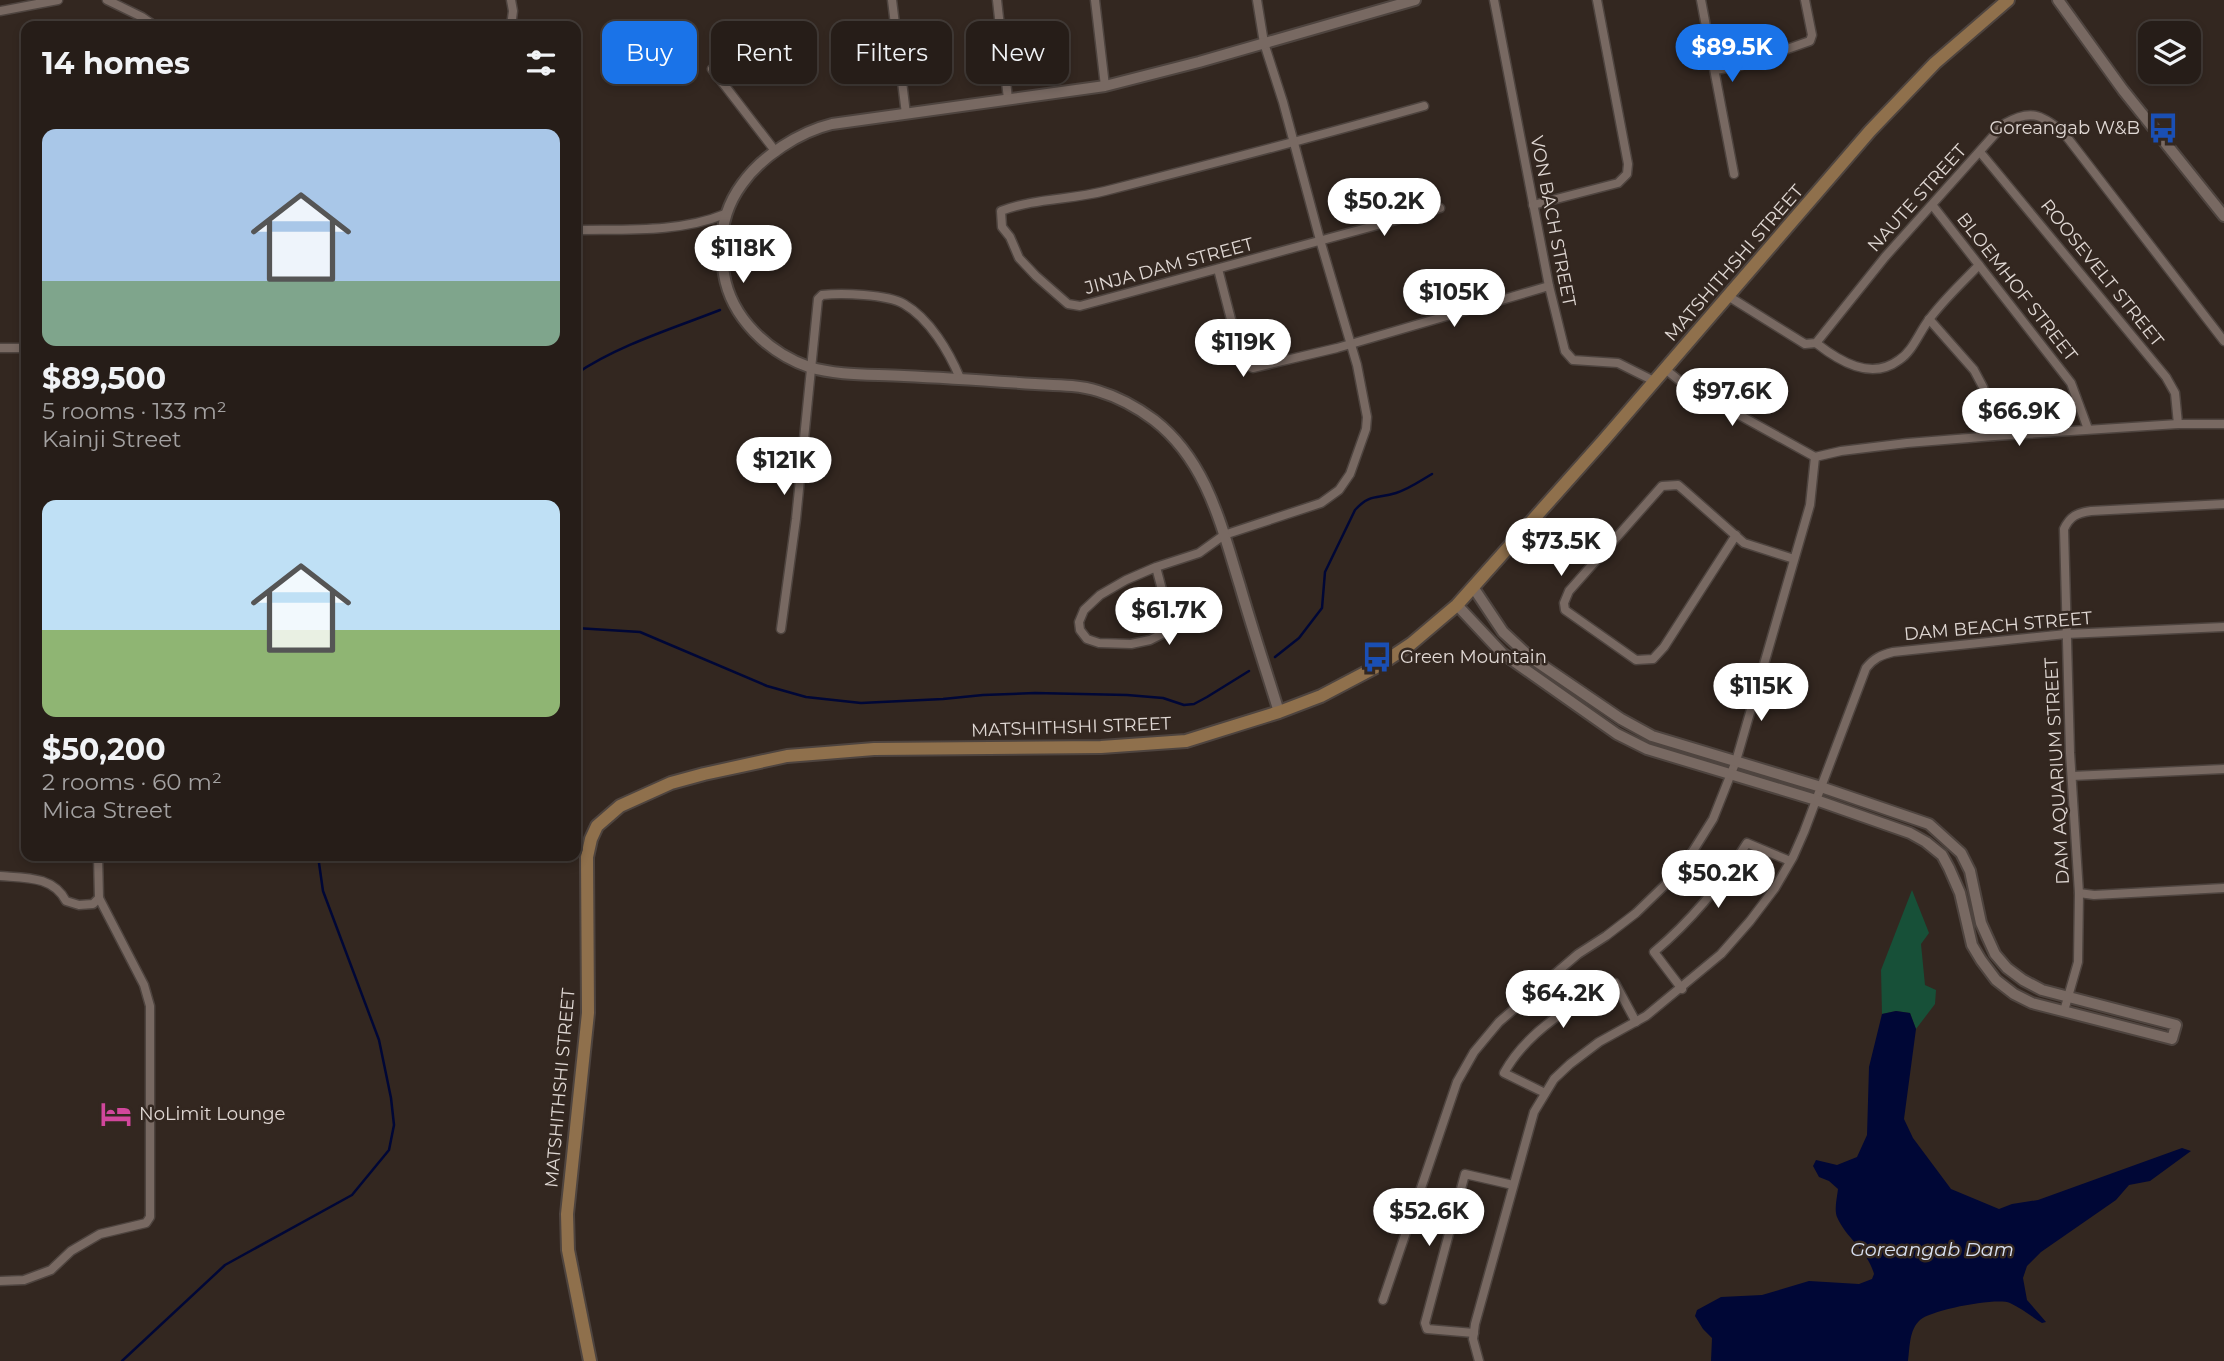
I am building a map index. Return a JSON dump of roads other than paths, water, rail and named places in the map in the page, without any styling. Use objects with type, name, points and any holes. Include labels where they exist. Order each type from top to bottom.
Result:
[{"type":"main road","name":"MATSHITHSHI STREET","points":[[590,1361],[568,1250],[567,1214],[588,1013],[587,857],[597,826],[610,813],[631,800],[671,783],[787,756],[874,749],[1101,747],[1186,741],[1224,731],[1321,696],[1378,666],[1411,644],[1457,605],[1870,131],[1935,63],[2008,0]]},
{"type":"street","points":[[0,10],[58,0]]},
{"type":"street","points":[[107,0],[148,21]]},
{"type":"street","points":[[511,0],[512,21]]},
{"type":"street","points":[[892,0],[906,114]]},
{"type":"street","points":[[997,0],[1008,99]]},
{"type":"street","points":[[1094,0],[1105,86]]},
{"type":"street","points":[[1156,567],[1166,605],[1164,633],[1150,640],[1131,644],[1099,643],[1087,639],[1080,630],[1079,622],[1084,610],[1100,595],[1156,567],[1199,553],[1224,535],[1321,503],[1339,490],[1350,474],[1363,440],[1367,416],[1351,343],[1264,43],[1257,0]]},
{"type":"street","points":[[1279,712],[1208,489],[1181,445],[1163,427],[1138,409],[1097,390],[1086,388],[960,378],[836,373],[790,360],[766,344],[748,324],[725,283],[721,261],[725,214],[747,177],[776,152],[815,128],[1105,86],[1411,0]]},
{"type":"street","name":"VON BACH STREET","points":[[1494,0],[1549,286],[1565,351],[1573,360],[1627,365],[1654,381]]},
{"type":"street","points":[[1533,205],[1618,183],[1627,174],[1628,164],[1597,0]]},
{"type":"street","points":[[1701,0],[1734,174]]},
{"type":"street","points":[[1715,70],[1738,66],[1810,41],[1812,35],[1805,0]]},
{"type":"street","points":[[2058,0],[2123,90],[2224,216]]},
{"type":"street","points":[[724,84],[776,152]]},
{"type":"street","points":[[1294,143],[1424,106]]},
{"type":"street","name":"NAUTE STREET","points":[[1816,343],[1885,257],[2004,124],[2019,115],[2037,115],[2063,132],[2224,341]]},
{"type":"street","name":"JINJA DAM STREET","points":[[1294,143],[1090,195],[1023,202],[1001,211],[1002,228],[1010,237],[1019,258],[1036,276],[1068,304],[1080,306],[1440,208]]},
{"type":"street","name":"ROOSEVELT STREET","points":[[1980,152],[2166,377],[2175,393],[2178,424]]},
{"type":"street","name":"BLOEMHOF STREET","points":[[1933,206],[2071,383],[2088,429]]},
{"type":"street","points":[[581,230],[651,229],[725,214]]},
{"type":"street","points":[[1728,296],[1805,344],[1816,343],[1835,358],[1856,368],[1871,369],[1899,361],[1929,319],[1979,265]]},
{"type":"street","points":[[1218,269],[1241,358],[1246,365],[1253,368],[1549,286]]},
{"type":"street","points":[[782,629],[818,299],[822,295],[856,296],[892,300],[906,305],[931,329],[949,353],[960,378]]},
{"type":"street","points":[[1929,319],[1974,370],[1983,387],[1994,436]]},
{"type":"street","points":[[0,348],[21,348]]},
{"type":"street","points":[[1665,369],[1685,385],[1815,457],[1907,443],[2088,429],[2224,424]]},
{"type":"street","points":[[1383,1300],[1453,1093],[1474,1052],[1499,1022],[1578,954],[1636,913],[1667,883],[1693,851],[1713,819],[1736,761],[1810,505],[1815,457]]},
{"type":"street","points":[[1736,535],[1664,648],[1653,659],[1636,660],[1565,610],[1565,597],[1569,591],[1662,486],[1678,485],[1736,535],[1756,548],[1794,559]]},
{"type":"street","name":"DAM AQUARIUM STREET","points":[[2064,1011],[2078,962],[2079,893],[2071,776],[2064,529],[2069,518],[2091,510],[2224,504]]},
{"type":"street","points":[[1457,605],[1502,653],[1617,734],[1647,749],[1816,800],[1910,832],[1942,855],[1960,893],[1969,935],[1981,960],[1996,979],[2014,994],[2032,1003],[2172,1039],[2176,1025],[2042,990],[2023,981],[2007,968],[1995,954],[1981,923],[1970,871],[1961,853],[1929,824],[1821,787],[1652,736],[1621,719],[1530,657],[1503,632],[1473,587]]},
{"type":"street","name":"DAM BEACH STREET","points":[[1474,1333],[1534,1112],[1545,1093],[1554,1079],[1598,1042],[1636,1022],[1682,989],[1721,954],[1751,921],[1775,888],[1790,861],[1866,668],[1881,655],[2066,634],[2224,627]]},
{"type":"street","points":[[2071,776],[2224,769]]},
{"type":"street","points":[[1682,989],[1654,952],[1681,929],[1706,901],[1747,843],[1790,861]]},
{"type":"street","points":[[0,1280],[24,1280],[51,1270],[71,1251],[100,1234],[146,1223],[150,1217],[149,1006],[144,985],[99,898],[98,861]]},
{"type":"street","points":[[0,876],[47,881],[61,891],[66,901],[79,905],[93,904],[99,898]]},
{"type":"street","points":[[2079,893],[2094,895],[2224,888]]},
{"type":"street","points":[[1545,1093],[1504,1073],[1511,1061],[1549,1023],[1585,998],[1615,983],[1636,1022]]},
{"type":"street","points":[[1479,1361],[1474,1333],[1427,1329],[1425,1323],[1465,1174],[1513,1185]]},
{"type":"water","name":"Goreangab Dam","points":[[1896,1011],[1910,1013],[1916,1029],[1904,1119],[1913,1138],[1951,1189],[1999,1209],[2038,1200],[2182,1148],[2191,1151],[2150,1181],[2129,1185],[2116,1200],[2041,1252],[2027,1266],[2023,1278],[2027,1300],[2046,1322],[2042,1323],[2010,1303],[1979,1303],[1937,1312],[1920,1320],[1912,1334],[1908,1361],[1711,1361],[1712,1338],[1695,1316],[1697,1310],[1721,1297],[1762,1295],[1809,1281],[1859,1284],[1872,1279],[1874,1274],[1867,1258],[1837,1217],[1838,1189],[1819,1177],[1813,1166],[1816,1160],[1837,1165],[1857,1157],[1867,1135],[1869,1067],[1882,1014]]},
{"type":"waterway","points":[[581,371],[627,346],[720,310]]},
{"type":"waterway","points":[[1275,657],[1299,638],[1322,608],[1325,572],[1355,510],[1370,499],[1401,491],[1432,474]]},
{"type":"waterway","points":[[581,628],[640,632],[767,686],[806,697],[861,703],[1035,693],[1127,695],[1163,698],[1184,705],[1194,704],[1249,671]]},
{"type":"waterway","points":[[122,1361],[225,1265],[352,1195],[389,1150],[394,1125],[379,1040],[323,891],[319,861]]},
{"type":"place","name":"Goreangab W&B","points":[[2163,128]]},
{"type":"place","name":"Green Mountain","points":[[1377,657]]},
{"type":"place","name":"NoLimit Lounge","points":[[116,1114]]}]
